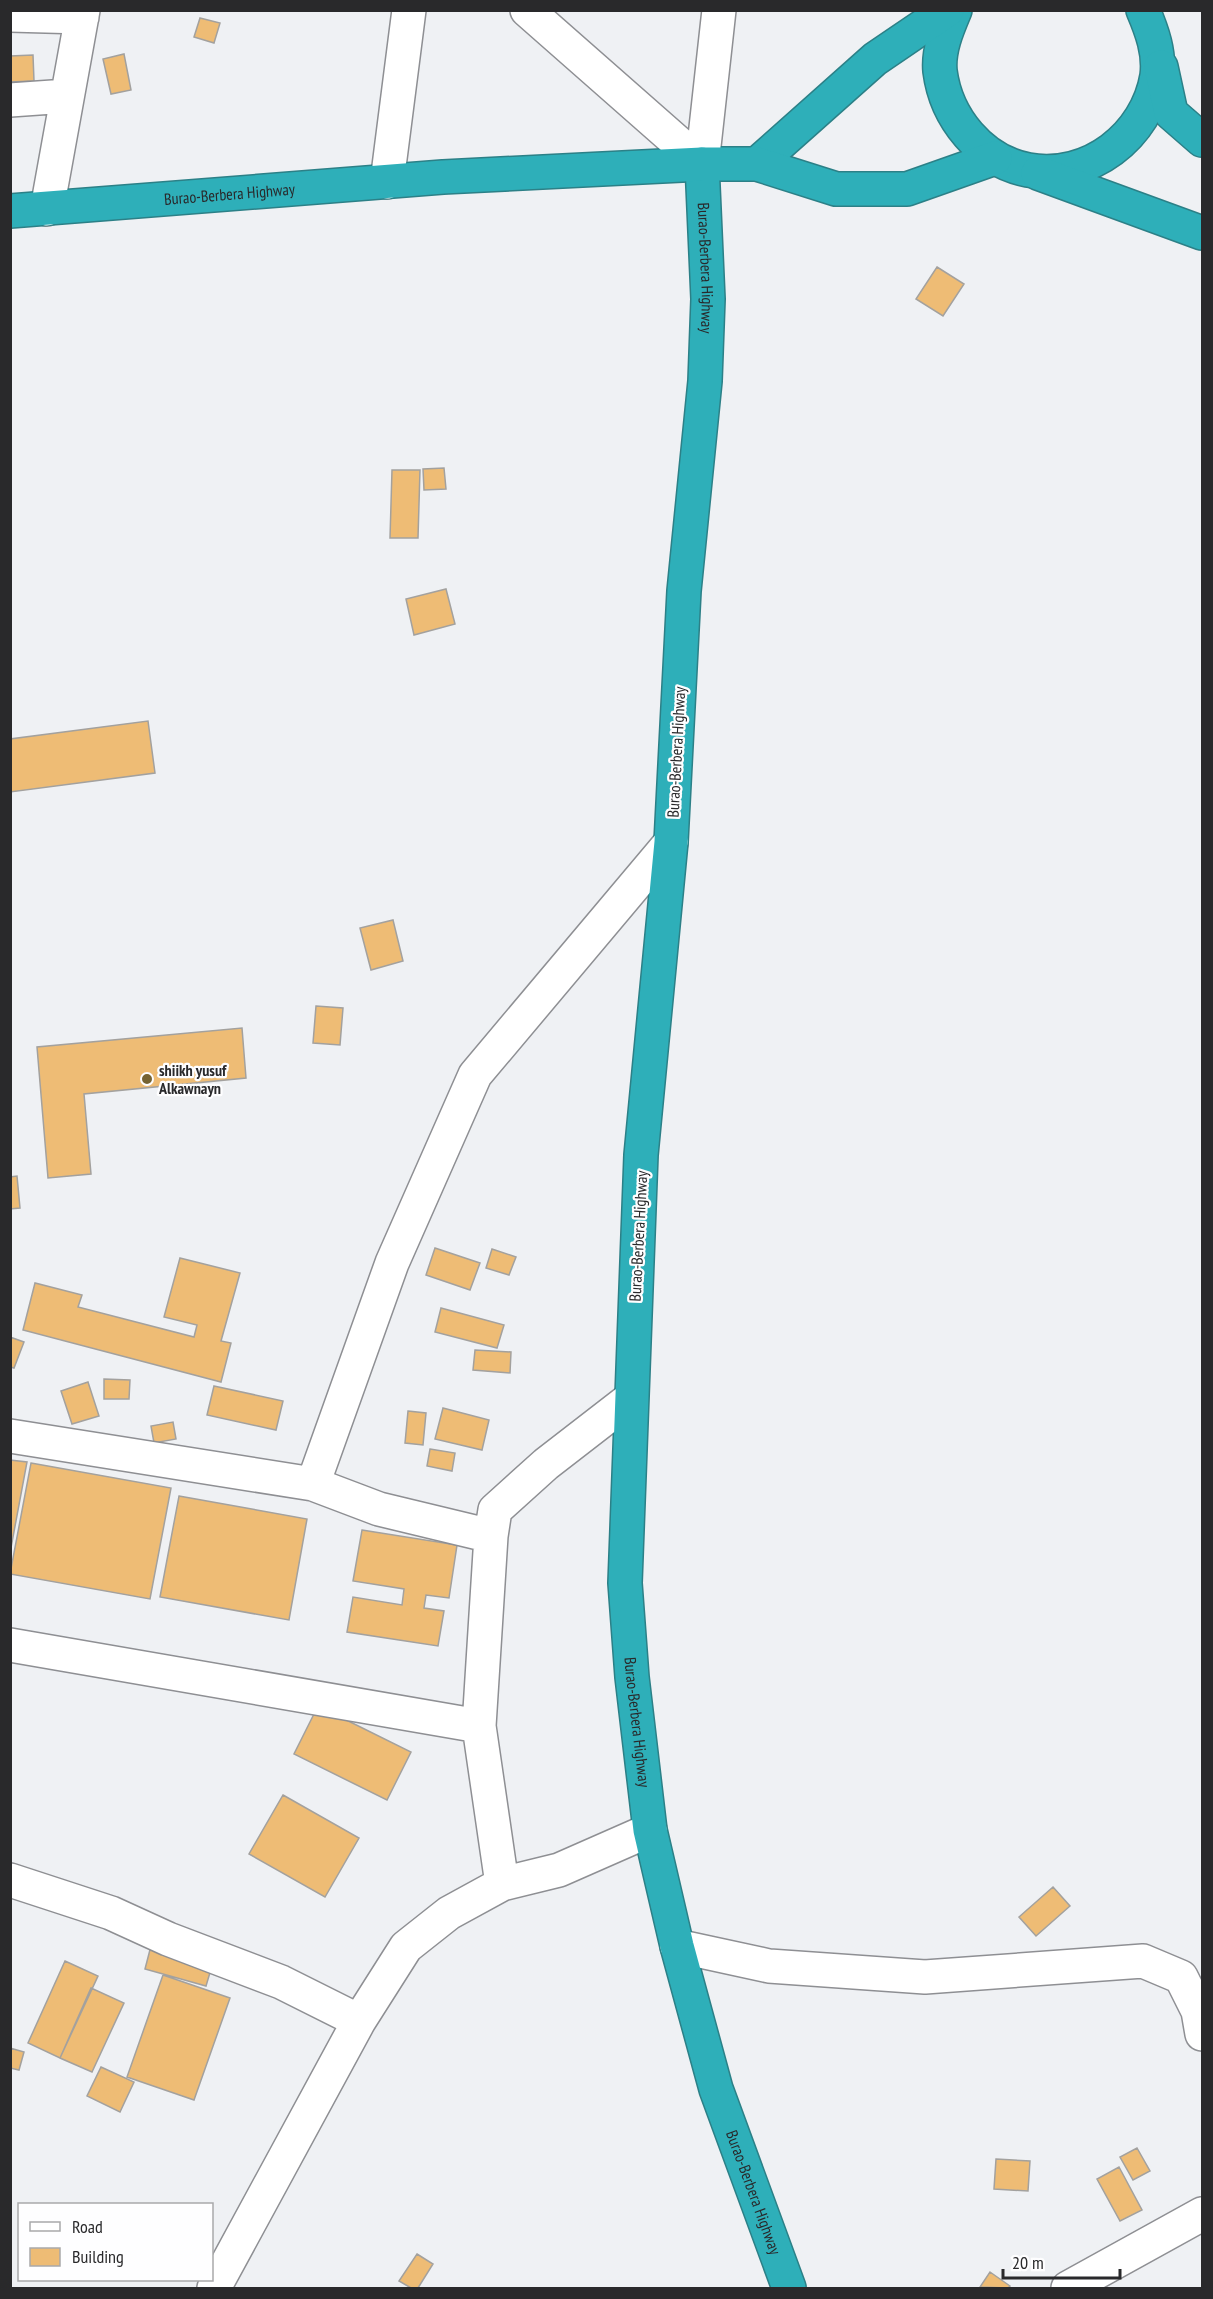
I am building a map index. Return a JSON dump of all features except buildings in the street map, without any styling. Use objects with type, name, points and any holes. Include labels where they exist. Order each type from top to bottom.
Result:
[{"type":"highway","points":[[757,164],[875,59],[947,10]]},
{"type":"highway","points":[[956,10],[945,34],[940,70],[948,105],[967,135],[995,158],[1203,233]]},
{"type":"highway","points":[[1028,170],[1064,170],[1098,160],[1127,138],[1148,109],[1157,75],[1149,25]]},
{"type":"highway","points":[[1149,25],[1171,112],[1203,140]]},
{"type":"highway","name":"Burao-Berbera Highway","points":[[10,211],[387,182],[702,164],[757,164],[836,189],[907,189],[995,158]]},
{"type":"highway","name":"Burao-Berbera Highway","points":[[702,164],[708,299],[705,381],[684,591],[671,842],[641,1155],[630,1399],[625,1583],[632,1677],[650,1830],[677,1946],[716,2089],[789,2289]]},
{"type":"street","points":[[387,182],[409,10]]},
{"type":"street","points":[[527,10],[702,164]]},
{"type":"street","points":[[702,164],[719,10]]},
{"type":"street","points":[[10,15],[82,14],[47,209]]},
{"type":"street","points":[[10,100],[67,96]]},
{"type":"street","points":[[313,1484],[392,1263],[475,1075],[671,842]]},
{"type":"street","points":[[502,1884],[479,1726],[491,1536],[495,1510],[546,1464],[630,1399]]},
{"type":"street","points":[[10,1436],[313,1484],[378,1509],[491,1536]]},
{"type":"street","points":[[10,1645],[479,1726]]},
{"type":"street","points":[[214,2289],[358,2021],[406,1947],[449,1914],[502,1884],[558,1870],[650,1830]]},
{"type":"street","points":[[10,1880],[111,1913],[168,1939],[281,1982],[358,2021]]},
{"type":"street","points":[[677,1946],[770,1966],[925,1977],[1143,1961],[1181,1977],[1198,2011],[1203,2034]]},
{"type":"street","points":[[1068,2289],[1203,2214]]},
{"type":"place","name":"shiikh yusuf Alkawnayn","points":[[147,1079]]}]
